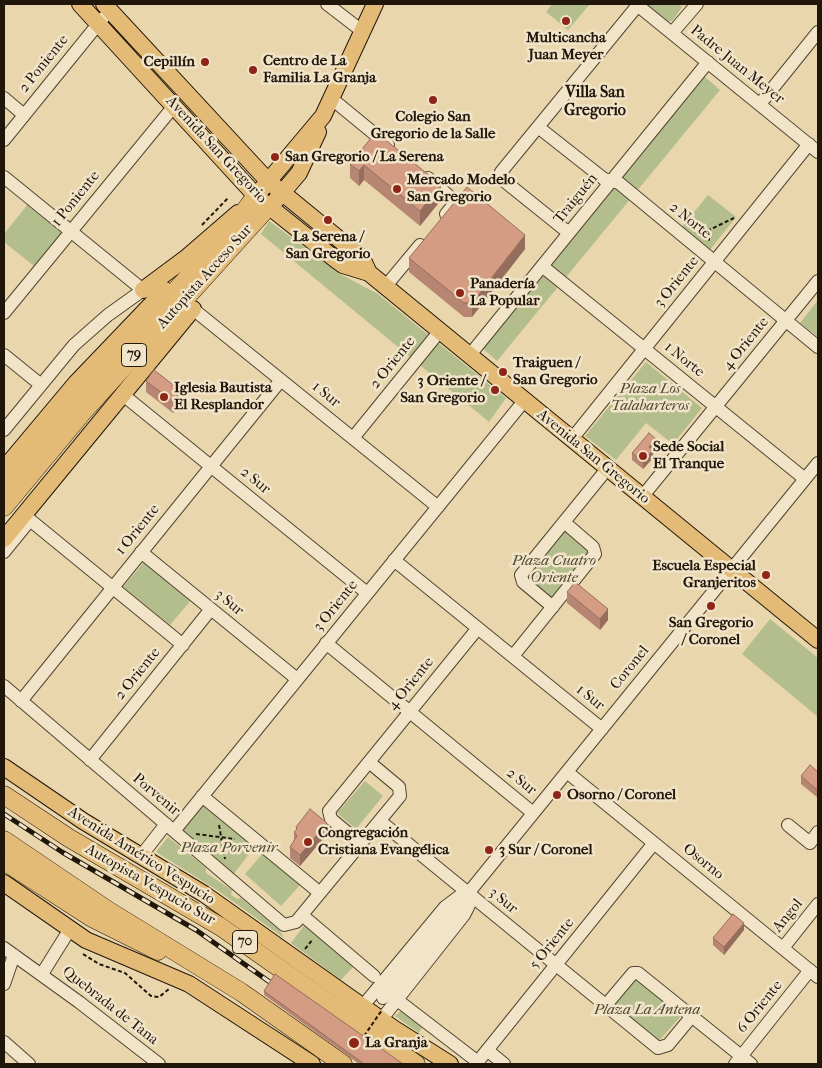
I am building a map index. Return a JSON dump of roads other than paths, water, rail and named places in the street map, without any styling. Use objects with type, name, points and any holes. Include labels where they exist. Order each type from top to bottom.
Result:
[{"type":"highway","name":"Autopista Acceso Sur","points":[[4,507],[88,405],[242,237],[263,201]]},
{"type":"highway","name":"Autopista Acceso Sur","points":[[4,485],[88,385],[220,243],[263,201]]},
{"type":"highway","points":[[193,309],[242,237]]},
{"type":"highway","name":"Autopista Vespucio Sur","points":[[4,795],[68,838],[228,932],[416,1064]]},
{"type":"highway","points":[[4,840],[109,911],[211,973],[343,1064]]},
{"type":"highway","points":[[4,861],[109,928],[211,973]]},
{"type":"main road","name":"Avenida San Gregorio","points":[[80,4],[263,201],[336,260],[349,267],[369,273]]},
{"type":"main road","points":[[143,290],[263,201],[283,193],[302,166],[375,4]]},
{"type":"main road","name":"Avenida San Gregorio","points":[[107,7],[268,181],[362,258],[369,273],[818,640]]},
{"type":"main road","points":[[4,468],[87,371],[263,201],[268,181],[323,116]]},
{"type":"main road","points":[[4,539],[193,309]]},
{"type":"main road","points":[[30,520],[53,488],[79,446]]},
{"type":"main road","name":"Avenida Américo Vespucio","points":[[4,767],[83,821],[204,894],[362,1007],[386,1007],[450,1064]]},
{"type":"main road","points":[[4,883],[70,930],[95,945],[189,984],[312,1064]]},
{"type":"street","points":[[328,4],[362,31]]},
{"type":"street","points":[[569,233],[502,178],[502,170],[637,4]]},
{"type":"street","name":"Padre Juan Meyer","points":[[637,4],[814,148]]},
{"type":"street","points":[[672,33],[696,4]]},
{"type":"street","name":"2 Poniente","points":[[4,140],[98,24],[107,7]]},
{"type":"street","points":[[760,104],[818,32]]},
{"type":"street","name":"Traiguén","points":[[469,356],[708,62]]},
{"type":"street","points":[[4,98],[24,115]]},
{"type":"street","points":[[332,99],[398,153]]},
{"type":"street","name":"1 Poniente","points":[[4,313],[174,106]]},
{"type":"street","name":"2 Norte","points":[[538,127],[604,179],[619,183],[818,346]]},
{"type":"street","name":"3 Oriente","points":[[571,440],[714,262],[814,148]]},
{"type":"street","points":[[385,287],[456,202],[420,171]]},
{"type":"street","points":[[4,177],[143,290],[88,332],[4,430]]},
{"type":"street","name":"1 Norte","points":[[542,266],[805,479]]},
{"type":"street","name":"4 Oriente","points":[[642,497],[818,280]]},
{"type":"street","name":"1 Sur","points":[[193,309],[438,507]]},
{"type":"street","name":"2 Oriente","points":[[353,438],[439,332]]},
{"type":"street","points":[[4,355],[41,386]]},
{"type":"street","name":"1 Oriente","points":[[21,700],[281,380]]},
{"type":"street","name":"2 Sur","points":[[122,394],[367,593]]},
{"type":"street","name":"3 Oriente","points":[[141,856],[202,796],[524,401]]},
{"type":"street","name":"Coronel","points":[[362,1007],[444,907],[456,898],[468,893],[818,463]]},
{"type":"street","points":[[553,607],[523,582],[521,575],[608,469]]},
{"type":"street","points":[[4,552],[30,520],[182,645]]},
{"type":"street","points":[[513,656],[596,551],[564,522]]},
{"type":"street","name":"3 Sur","points":[[141,552],[297,679]]},
{"type":"street","name":"1 Sur","points":[[394,560],[602,729]]},
{"type":"street","name":"2 Oriente","points":[[90,760],[212,609]]},
{"type":"street","name":"4 Oriente","points":[[361,844],[331,819],[328,814],[330,809],[478,628]]},
{"type":"street","name":"2 Sur","points":[[326,643],[533,813]]},
{"type":"street","name":"Porvenir","points":[[4,686],[282,923],[289,925],[296,922],[302,915]]},
{"type":"street","points":[[369,762],[400,791],[399,798],[302,915],[374,976]]},
{"type":"street","name":"Osorno","points":[[567,772],[814,973]]},
{"type":"street","name":"Porvenir","points":[[202,796],[320,893]]},
{"type":"street","name":"3 Sur","points":[[380,821],[556,965],[662,1048],[668,1045],[692,1016]]},
{"type":"street","points":[[788,825],[810,843],[818,832]]},
{"type":"street","name":"5 Oriente","points":[[477,1063],[654,843]]},
{"type":"street","name":"Coronel","points":[[386,1007],[464,915],[469,905],[468,893]]},
{"type":"street","name":"Angol","points":[[783,948],[818,904]]},
{"type":"street","points":[[42,974],[70,930]]},
{"type":"street","points":[[4,984],[9,952]]},
{"type":"street","name":"Quebrada de Tana","points":[[9,952],[42,974],[159,1064]]},
{"type":"street","points":[[606,1005],[636,972],[692,1016],[743,1062]]},
{"type":"street","name":"6 Oriente","points":[[743,1062],[814,973]]},
{"type":"street","points":[[386,1007],[477,1063]]},
{"type":"street","points":[[4,1042],[29,1064]]},
{"type":"street","points":[[487,1050],[504,1064]]},
{"type":"railway","points":[[4,814],[62,852],[196,930],[281,990]]},
{"type":"place","name":"Multicancha Juan Meyer","points":[[566,21]]},
{"type":"place","name":"Cepillín","points":[[205,62]]},
{"type":"place","name":"Centro de La Familia La Granja","points":[[253,70]]},
{"type":"place","name":"Colegio San Gregorio de la Salle","points":[[433,100]]},
{"type":"place","name":"San Gregorio / La Serena","points":[[275,157]]},
{"type":"place","name":"Mercado Modelo San Gregorio","points":[[397,189]]},
{"type":"place","name":"La Serena / San Gregorio","points":[[328,220]]},
{"type":"place","name":"Panadería La Popular","points":[[460,293]]},
{"type":"place","name":"Traiguen / San Gregorio","points":[[503,372]]},
{"type":"place","name":"3 Oriente / San Gregorio","points":[[495,390]]},
{"type":"place","name":"Iglesia Bautista El Resplandor","points":[[164,397]]},
{"type":"place","name":"Sede Social El Tranque","points":[[643,456]]},
{"type":"place","name":"Escuela Especial Granjeritos","points":[[766,575]]},
{"type":"place","name":"San Gregorio / Coronel","points":[[711,606]]},
{"type":"place","name":"Osorno / Coronel","points":[[557,795]]},
{"type":"place","name":"Congregación Cristiana Evangélica","points":[[308,842]]},
{"type":"place","name":"3 Sur / Coronel","points":[[489,850]]},
{"type":"place","name":"La Granja","points":[[354,1043]]},
{"type":"district","name":"Villa San Gregorio","points":[[595,102]]},
{"type":"park label","name":"Plaza Los Talabarteros","points":[[650,398]]},
{"type":"park label","name":"Plaza Cuatro Oriente","points":[[554,570]]},
{"type":"park label","name":"Plaza Porvenir","points":[[229,848]]},
{"type":"park label","name":"Plaza La Antena","points":[[647,1010]]}]
